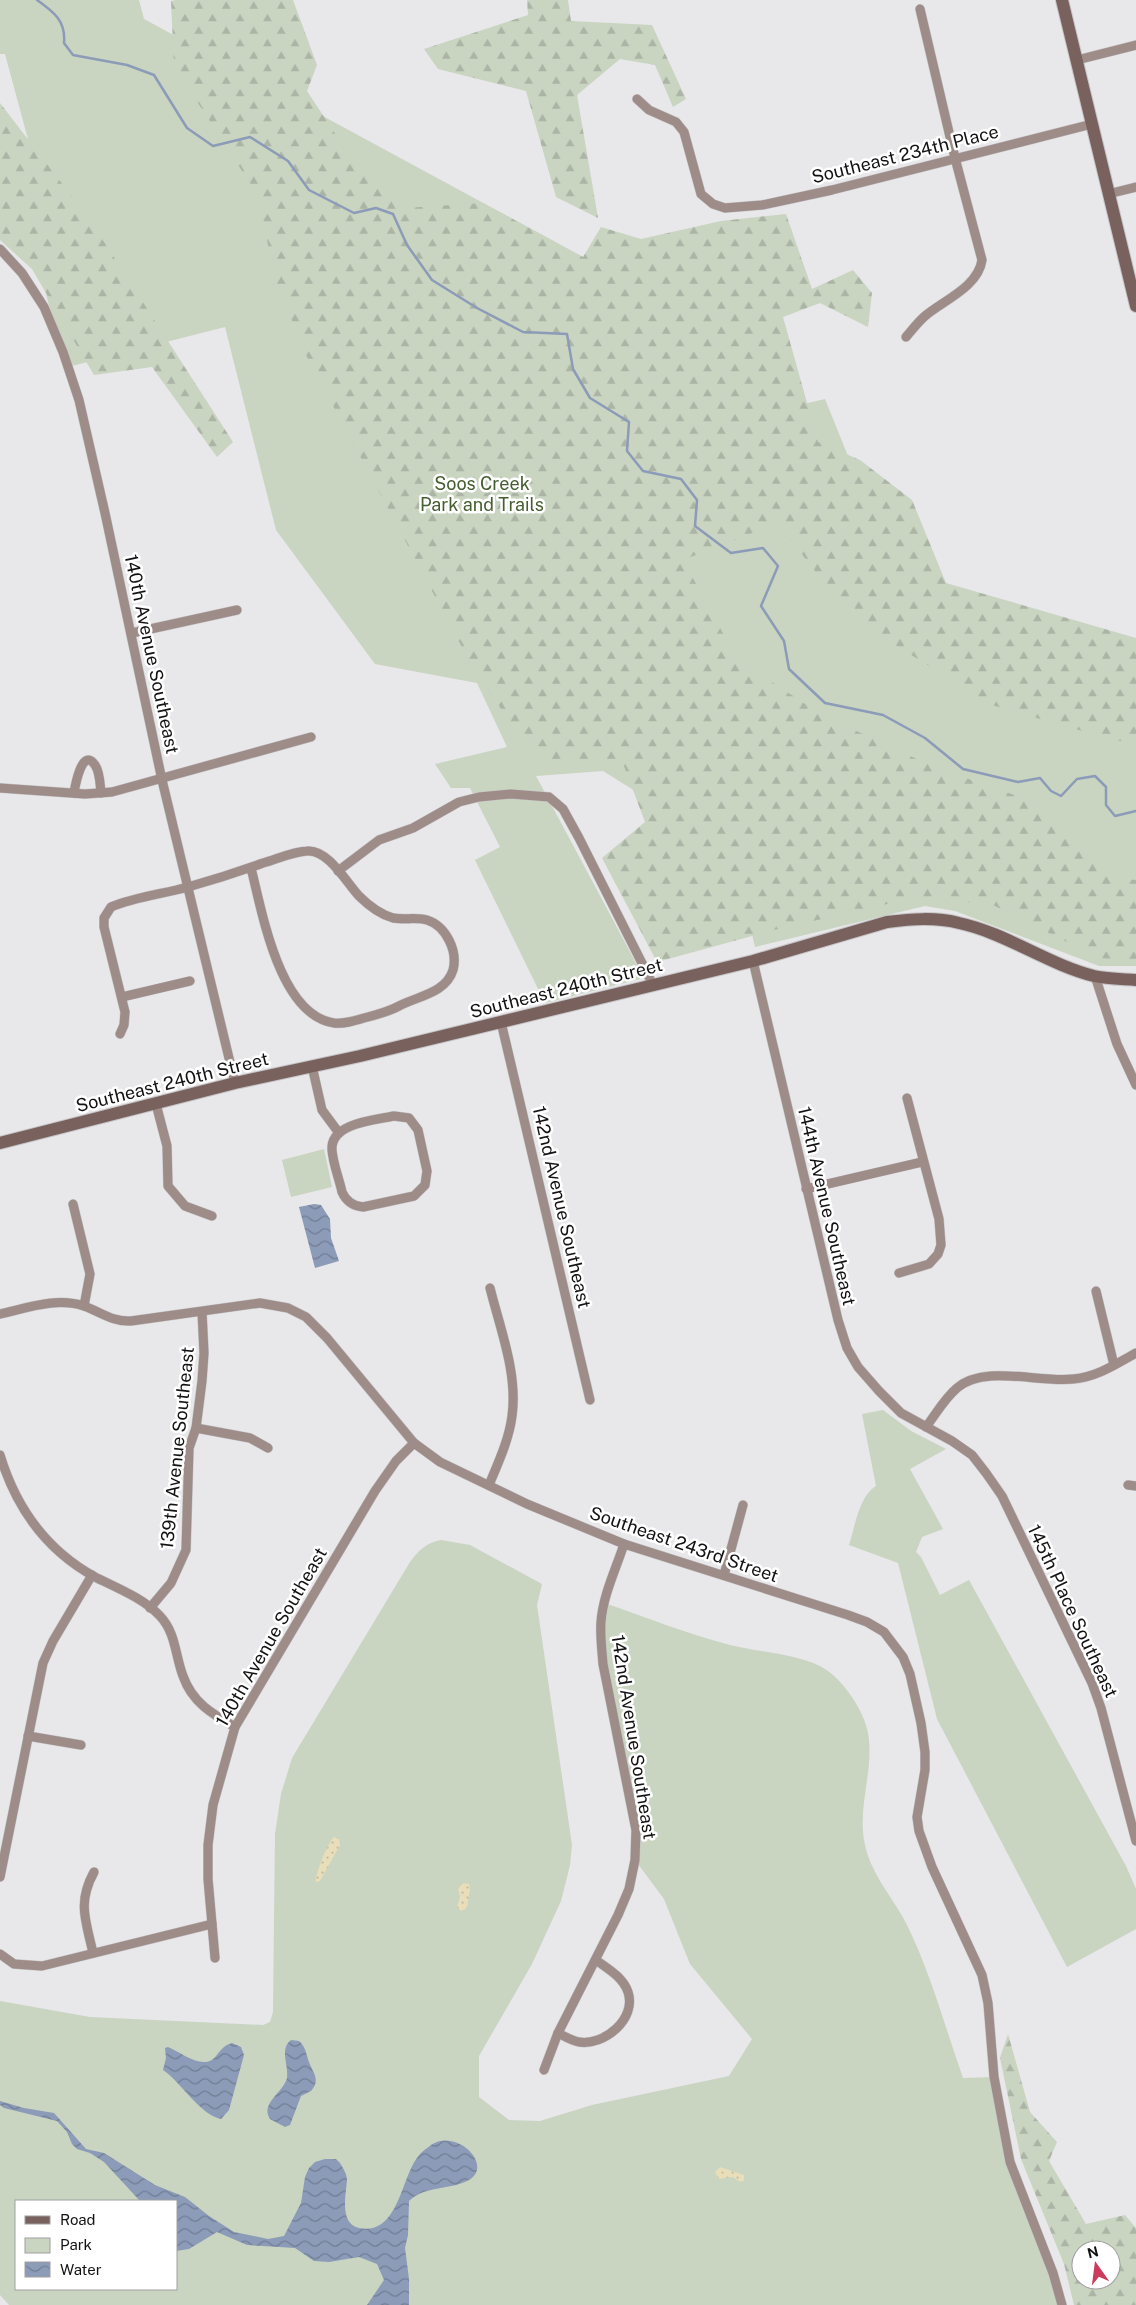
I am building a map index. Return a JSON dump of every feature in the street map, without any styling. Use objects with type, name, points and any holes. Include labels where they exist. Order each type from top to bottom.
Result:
[{"type":"main road","points":[[1062,0],[1136,306]]},
{"type":"main road","name":"Southeast 240th Street","points":[[0,1144],[235,1083],[501,1022],[753,961],[887,922],[909,919],[937,919],[977,927],[1095,976],[1136,980]]},
{"type":"street","points":[[906,337],[924,317],[974,279],[981,268],[982,260],[955,158],[920,9]]},
{"type":"street","points":[[1077,60],[1136,45]]},
{"type":"street","name":"Southeast 234th Place","points":[[637,99],[649,110],[676,122],[684,132],[701,194],[713,204],[725,208],[762,205],[1092,124]]},
{"type":"street","points":[[1108,194],[1136,187]]},
{"type":"street","name":"140th Avenue Southeast","points":[[0,249],[22,273],[44,307],[63,352],[79,400],[132,633],[162,780],[235,1083]]},
{"type":"street","points":[[132,633],[237,610]]},
{"type":"street","points":[[0,788],[101,793],[162,780],[311,738]]},
{"type":"street","points":[[74,793],[78,773],[82,765],[87,761],[92,762],[96,766],[101,793]]},
{"type":"street","points":[[338,870],[379,840],[413,828],[459,802],[479,797],[532,794],[549,796],[563,809],[653,985]]},
{"type":"street","points":[[120,1034],[124,1025],[125,1012],[104,927],[104,918],[107,912],[117,904],[188,887],[307,851],[316,852],[326,857],[347,884],[380,913],[394,918],[427,920],[435,924],[444,933],[453,948],[453,969],[446,982],[436,991],[387,1012],[348,1022],[334,1023],[324,1020],[302,1004],[282,974],[273,953],[251,868]]},
{"type":"street","name":"144th Avenue Southeast","points":[[753,961],[806,1189],[838,1320],[847,1348],[858,1367],[879,1391],[901,1413],[926,1427]]},
{"type":"street","points":[[1095,976],[1117,1044],[1136,1085]]},
{"type":"street","points":[[122,997],[190,981]]},
{"type":"street","name":"142nd Avenue Southeast","points":[[501,1022],[590,1400]]},
{"type":"street","points":[[312,1066],[322,1110],[339,1132]]},
{"type":"street","points":[[899,1273],[929,1264],[938,1254],[941,1245],[938,1219],[907,1098]]},
{"type":"street","points":[[156,1104],[167,1146],[168,1186],[185,1206],[212,1216]]},
{"type":"street","points":[[394,1116],[409,1118],[418,1130],[427,1171],[424,1185],[414,1196],[363,1207],[349,1203],[342,1192],[332,1150],[333,1142],[339,1132],[349,1126],[394,1116]]},
{"type":"street","points":[[806,1189],[922,1162]]},
{"type":"street","points":[[73,1204],[89,1268],[89,1285],[84,1306]]},
{"type":"street","points":[[489,1485],[507,1440],[512,1416],[514,1391],[490,1288]]},
{"type":"street","points":[[1096,1291],[1114,1365]]},
{"type":"street","name":"Southeast 243rd Street","points":[[0,1314],[47,1303],[67,1303],[84,1306],[122,1322],[260,1303],[288,1308],[306,1317],[328,1338],[414,1443],[440,1462],[528,1504],[624,1544],[867,1622],[884,1632],[892,1641],[910,1674],[921,1724],[925,1752],[925,1770],[917,1817],[919,1831],[932,1867],[982,1975],[988,2003],[994,2078],[1010,2162],[1053,2273],[1062,2305]]},
{"type":"street","name":"139th Avenue Southeast","points":[[150,1608],[171,1583],[186,1550],[189,1448],[196,1428],[204,1353],[202,1312]]},
{"type":"street","points":[[926,1427],[946,1398],[958,1386],[973,1379],[988,1376],[1072,1380],[1102,1372],[1136,1353]]},
{"type":"street","name":"145th Place Southeast","points":[[926,1427],[952,1441],[972,1455],[1002,1496],[1092,1683],[1101,1708],[1136,1841]]},
{"type":"street","points":[[196,1428],[250,1438],[268,1448]]},
{"type":"street","name":"140th Avenue Southeast","points":[[215,1958],[208,1846],[213,1805],[235,1727],[375,1491],[396,1461],[414,1443]]},
{"type":"street","points":[[0,1455],[21,1506],[34,1526],[50,1544],[92,1575],[150,1608],[160,1616],[170,1631],[182,1675],[196,1701],[213,1715],[235,1727]]},
{"type":"street","points":[[724,1575],[743,1505]]},
{"type":"street","name":"142nd Avenue Southeast","points":[[544,2070],[558,2033],[596,1960],[629,1889],[635,1860],[636,1830],[603,1664],[601,1641],[604,1603],[624,1544]]},
{"type":"street","points":[[0,1877],[43,1663],[53,1641],[92,1575]]},
{"type":"street","points":[[28,1736],[82,1745]]},
{"type":"street","points":[[93,1953],[83,1900],[85,1888],[94,1872]]},
{"type":"street","points":[[2,1956],[14,1964],[42,1966],[212,1924]]},
{"type":"street","points":[[558,2033],[579,2042],[595,2040],[610,2034],[624,2021],[630,2006],[628,1992],[618,1976],[596,1960]]},
{"type":"green space","name":"Soos Creek Park and Trails","points":[[0,0],[139,0],[144,19],[583,257],[698,429],[825,399],[927,652],[1136,716],[1136,966],[1099,966],[955,911],[925,906],[755,947],[721,806],[640,794],[603,771],[536,776],[644,978],[545,1003],[475,860],[500,847],[470,788],[451,788],[435,764],[507,747],[477,683],[375,664],[276,530],[225,327],[72,366],[68,352],[55,328],[41,275],[29,143],[5,54],[0,54]]},
{"type":"green space","name":"Soos Creek Park and Trails","points":[[293,0],[317,65],[307,91],[361,173],[405,208],[483,203],[583,257],[601,227],[641,239],[721,221],[786,214],[812,289],[853,270],[872,293],[868,327],[820,303],[783,317],[818,442],[860,460],[912,500],[946,583],[1136,638],[1136,742],[1117,741],[992,705],[850,617],[778,523],[683,560],[737,659],[822,715],[934,767],[1040,804],[1120,878],[1136,880],[1136,960],[1099,958],[991,904],[909,899],[778,929],[657,962],[602,858],[645,822],[624,766],[535,760],[471,664],[307,357],[274,277],[259,197],[174,66],[171,1]]},
{"type":"green space","points":[[527,0],[568,0],[571,21],[652,25],[686,99],[673,107],[655,65],[620,59],[577,95],[598,218],[556,197],[526,91],[438,69],[424,49],[528,15]]},
{"type":"green space","points":[[0,103],[90,220],[233,442],[217,457],[152,367],[94,375],[32,269],[0,240]]},
{"type":"green space","points":[[324,1149],[332,1187],[291,1197],[282,1160]]},
{"type":"green space","points":[[883,1410],[911,1431],[946,1449],[910,1469],[943,1529],[922,1537],[916,1552],[921,1557],[940,1595],[969,1580],[1126,1866],[1136,1889],[1136,1929],[1067,1967],[937,1719],[898,1563],[849,1545],[865,1497],[876,1486],[862,1414]]},
{"type":"green space","points":[[441,1540],[470,1545],[542,1584],[537,1605],[572,1845],[570,1865],[561,1901],[532,1964],[479,2056],[479,2097],[509,2120],[540,2121],[592,2105],[729,2076],[752,2039],[690,1964],[664,1899],[635,1860],[636,1830],[603,1664],[604,1603],[714,1641],[804,1660],[825,1669],[839,1681],[858,1706],[866,1724],[869,1763],[863,1807],[863,1822],[867,1853],[875,1872],[902,1916],[916,1944],[931,1981],[963,2078],[994,2077],[1002,2125],[1062,2305],[9,2305],[0,2295],[0,2001],[90,2017],[263,2025],[270,2022],[273,2012],[275,1834],[281,1794],[292,1758],[410,1562],[423,1548]]},
{"type":"green space","points":[[1008,2034],[1030,2112],[1057,2142],[1049,2161],[1086,2224],[1125,2215],[1136,2228],[1136,2305],[1074,2305],[1064,2264],[1021,2159],[1000,2058]]},
{"type":"sand","points":[[334,1837],[339,1839],[340,1845],[320,1881],[316,1882],[322,1859]]},
{"type":"sand","points":[[463,1883],[469,1884],[470,1889],[467,1908],[461,1911],[457,1907],[460,1897],[458,1889]]},
{"type":"sand","points":[[720,2167],[744,2175],[744,2181],[741,2182],[732,2177],[719,2179],[715,2172]]},
{"type":"water","points":[[314,1204],[321,1205],[330,1219],[331,1238],[339,1261],[315,1268],[299,1207]]},
{"type":"water","points":[[291,2040],[299,2041],[303,2046],[316,2080],[311,2091],[301,2096],[290,2125],[285,2127],[270,2119],[268,2108],[287,2078],[285,2053],[287,2044]]},
{"type":"water","points":[[232,2043],[241,2047],[244,2055],[229,2110],[221,2119],[205,2111],[163,2070],[166,2058],[165,2048],[168,2047],[199,2062],[205,2062],[211,2060],[225,2046]]},
{"type":"water","points":[[0,2101],[24,2108],[54,2113],[86,2149],[104,2153],[155,2185],[185,2197],[209,2216],[234,2232],[268,2239],[284,2236],[301,2203],[305,2177],[309,2168],[315,2162],[325,2159],[336,2159],[340,2163],[347,2178],[346,2215],[353,2225],[359,2228],[372,2228],[382,2223],[390,2215],[397,2204],[417,2158],[431,2145],[441,2141],[452,2141],[461,2145],[470,2151],[477,2167],[475,2175],[467,2181],[429,2190],[409,2201],[408,2235],[405,2248],[409,2279],[409,2305],[367,2305],[384,2280],[377,2264],[359,2257],[329,2262],[314,2261],[295,2248],[247,2245],[217,2232],[189,2249],[178,2251],[178,2200],[139,2200],[104,2162],[90,2153],[77,2149],[72,2144],[67,2132],[57,2121],[4,2108],[0,2105]]},
{"type":"waterway","points":[[37,0],[58,18],[63,29],[64,43],[73,55],[127,65],[154,75],[187,128],[213,146],[250,137],[288,161],[309,190],[354,213],[376,208],[393,214],[407,245],[432,280],[477,308],[523,332],[567,334],[573,369],[590,398],[629,422],[627,451],[643,471],[681,479],[697,500],[695,526],[731,553],[763,548],[778,566],[761,606],[784,641],[789,669],[825,703],[883,715],[925,738],[963,769],[1018,782],[1040,778],[1051,791],[1061,796],[1077,779],[1095,776],[1106,787],[1106,805],[1115,816],[1136,811]]}]
